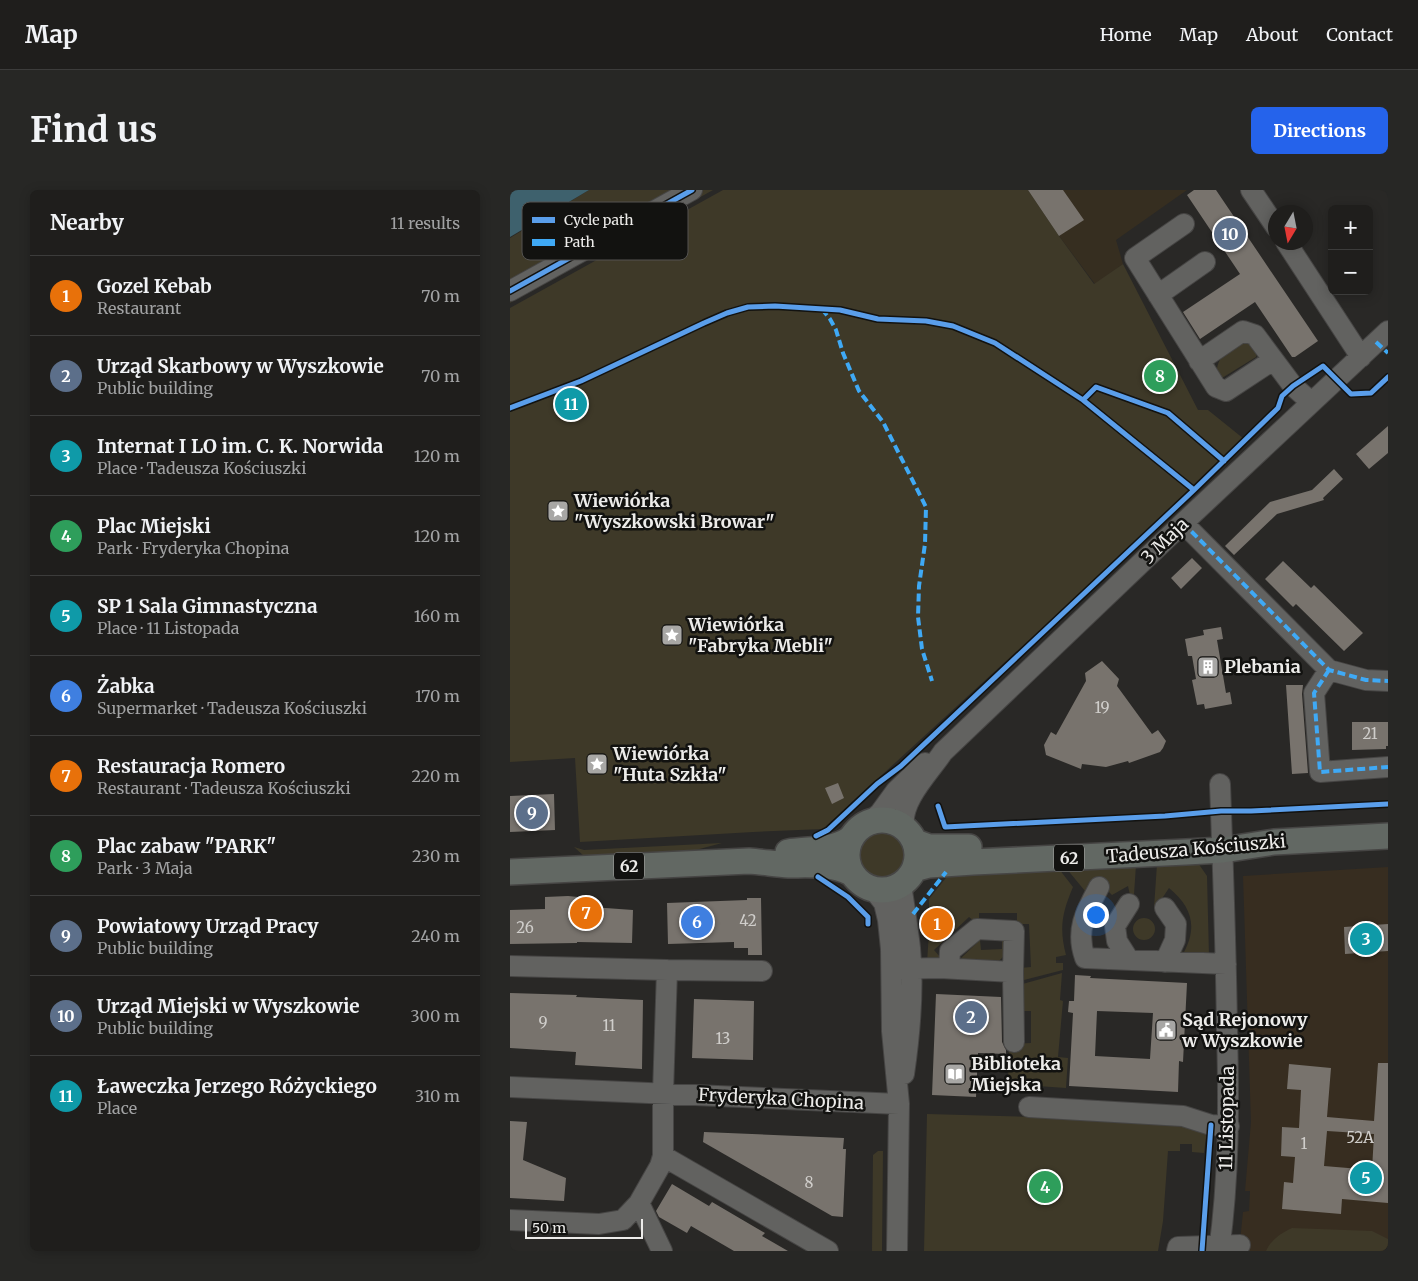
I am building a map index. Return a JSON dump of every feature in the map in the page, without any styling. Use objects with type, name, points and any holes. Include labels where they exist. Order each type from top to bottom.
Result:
[{"type":"main road","points":[[888,820],[909,835],[917,851],[909,876],[889,889],[873,889],[864,886],[852,873],[847,856],[850,839],[862,826],[870,822],[888,820]]},
{"type":"main road","name":"Tadeusza Kościuszki","points":[[909,876],[930,865],[1223,842],[1272,826],[1388,820]]},
{"type":"main road","name":"Tadeusza Kościuszki","points":[[909,835],[929,847],[1274,842],[1388,836]]},
{"type":"main road","name":"62","points":[[749,861],[782,853],[842,845],[850,839]]},
{"type":"main road","name":"62","points":[[510,872],[749,861],[834,866],[852,873]]},
{"type":"street","points":[[670,202],[692,190]]},
{"type":"street","points":[[1251,190],[1268,215]]},
{"type":"street","points":[[1184,224],[1135,258],[1198,361],[1216,387],[1226,391],[1274,360]]},
{"type":"street","points":[[1291,250],[1361,357]]},
{"type":"street","points":[[510,291],[566,260]]},
{"type":"street","points":[[1158,295],[1206,262]]},
{"type":"street","points":[[1198,361],[1243,331],[1256,335],[1293,386],[1311,402]]},
{"type":"street","name":"3 Maja","points":[[909,835],[904,812],[920,784],[944,752],[1311,402],[1361,357],[1384,342]]},
{"type":"street","points":[[1183,523],[1329,670],[1366,680],[1388,681]]},
{"type":"street","points":[[1329,670],[1314,693],[1320,772],[1388,767]]},
{"type":"street","name":"3 Maja","points":[[870,822],[880,813],[906,781],[926,762],[944,752]]},
{"type":"street","name":"11 Listopada","points":[[1220,784],[1229,1126],[1226,1177],[1226,1247]]},
{"type":"street","points":[[896,1251],[899,1104],[892,1031],[901,969],[902,890],[909,876]]},
{"type":"street","points":[[1099,887],[1084,916],[1081,946],[1085,958],[1226,964]]},
{"type":"street","points":[[873,889],[884,904],[901,969]]},
{"type":"street","points":[[1129,904],[1115,926],[1117,941],[1129,960]]},
{"type":"street","points":[[1164,962],[1175,940],[1176,924],[1165,908]]},
{"type":"street","points":[[949,968],[950,951],[977,929],[1014,932],[1014,1042]]},
{"type":"street","points":[[510,966],[762,971]]},
{"type":"street","points":[[901,969],[949,968],[1013,972]]},
{"type":"street","points":[[510,1220],[599,1224],[623,1220],[639,1203],[664,1156],[663,1093],[667,970]]},
{"type":"street","name":"Fryderyka Chopina","points":[[510,1087],[899,1104]]},
{"type":"street","points":[[1029,1108],[1183,1116],[1211,1125],[1229,1126]]},
{"type":"street","points":[[664,1156],[828,1251]]},
{"type":"street","points":[[639,1203],[662,1251]]},
{"type":"street","points":[[1177,1251],[1178,1247],[1226,1247]]},
{"type":"shaded area","points":[[589,190],[685,190],[663,202],[569,202]]},
{"type":"shaded area","points":[[700,190],[713,190],[688,204],[688,202],[678,202]]},
{"type":"shaded area","points":[[723,190],[1028,190],[1094,284],[1123,264],[1198,410],[1208,410],[1244,439],[1224,461],[823,829],[580,842],[575,758],[510,762],[510,308],[597,260],[688,260],[688,209]]},
{"type":"shaded area","points":[[1028,190],[1187,190],[1116,240],[1123,264],[1095,284]]},
{"type":"shaded area","points":[[522,231],[522,260],[557,260],[510,286],[510,238]]},
{"type":"shaded area","points":[[573,260],[587,260],[510,303],[510,295]]},
{"type":"shaded area","points":[[1246,342],[1257,353],[1256,357],[1222,378],[1217,369],[1220,359],[1231,349]]},
{"type":"shaded area","points":[[877,831],[887,831],[896,835],[902,841],[905,846],[905,864],[896,875],[887,879],[877,879],[868,875],[862,869],[858,860],[858,850],[862,841],[868,835]]},
{"type":"shaded area","points":[[722,843],[692,851],[584,856],[574,847],[584,850]]},
{"type":"shaded area","points":[[1198,863],[1207,876],[1209,956],[1179,954],[1175,949],[1184,952],[1191,934],[1191,925],[1190,917],[1183,902],[1169,888],[1154,908],[1157,864]]},
{"type":"shaded area","points":[[1136,865],[1133,909],[1128,886],[1112,895],[1095,878],[1085,891],[1066,868]]},
{"type":"shaded area","points":[[1388,867],[1388,1251],[1239,1251],[1243,1212],[1249,1211],[1250,1191],[1245,1191],[1251,1122],[1243,876]]},
{"type":"shaded area","points":[[1059,869],[1073,887],[1066,905],[1062,928],[1066,955],[1056,957],[1056,963],[1063,963],[1063,970],[1020,981],[1020,968],[1031,967],[1029,924],[1017,924],[1017,913],[979,913],[979,925],[969,917],[934,950],[941,958],[927,963],[929,932],[941,932],[941,919],[929,918],[929,899],[949,874]]},
{"type":"shaded area","points":[[1144,918],[1152,921],[1155,929],[1152,937],[1144,940],[1136,937],[1133,929],[1136,921]]},
{"type":"shaded area","points":[[1002,938],[1005,938],[1005,952],[997,962],[978,963],[960,959],[980,940],[981,950],[1002,949]]},
{"type":"shaded area","points":[[1062,973],[1060,1000],[1063,1001],[1058,1057],[1068,1058],[1066,1088],[1008,1084],[1009,1044],[1031,1043],[1031,1011],[1020,1011],[1019,985]]},
{"type":"shaded area","points":[[927,1114],[1145,1120],[1207,1129],[1204,1153],[1192,1152],[1192,1144],[1180,1144],[1180,1151],[1168,1151],[1163,1221],[1158,1251],[924,1251]]},
{"type":"shaded area","points":[[878,1151],[883,1151],[882,1251],[872,1251],[873,1155]]},
{"type":"shaded area","points":[[1292,1228],[1372,1231],[1388,1239],[1388,1251],[1266,1251],[1277,1237]]},
{"type":"water","points":[[510,190],[589,190],[569,202],[522,202],[522,230],[510,237]]},
{"type":"building","points":[[1028,190],[1063,190],[1084,220],[1059,236]]},
{"type":"building","points":[[1194,190],[1216,190],[1318,341],[1295,357],[1292,357],[1255,302],[1200,339],[1183,312],[1240,274],[1187,195]]},
{"type":"building","points":[[1388,426],[1388,453],[1369,469],[1356,454]]},
{"type":"building","points":[[1334,469],[1343,479],[1323,498],[1324,500],[1277,514],[1234,555],[1225,546],[1270,502],[1312,490]]},
{"type":"building","points":[[1192,558],[1202,568],[1181,589],[1171,578]]},
{"type":"building","points":[[1283,561],[1311,588],[1314,585],[1363,633],[1344,651],[1296,604],[1293,607],[1265,579]]},
{"type":"building","name":"Plebania","points":[[1221,627],[1223,639],[1217,640],[1226,693],[1230,692],[1232,704],[1205,709],[1204,704],[1197,705],[1192,680],[1196,679],[1192,656],[1188,656],[1185,639],[1204,635],[1203,630]]},
{"type":"building","points":[[1102,661],[1119,679],[1117,686],[1152,734],[1158,730],[1166,741],[1160,752],[1129,763],[1128,761],[1106,767],[1082,764],[1081,769],[1046,755],[1044,745],[1051,732],[1056,735],[1086,681],[1085,673]]},
{"type":"building","points":[[1286,685],[1303,685],[1302,694],[1308,773],[1292,774]]},
{"type":"building","points":[[1352,722],[1388,722],[1388,746],[1386,746],[1386,749],[1352,750]]},
{"type":"building","points":[[838,783],[844,798],[832,804],[825,788]]},
{"type":"building","points":[[554,794],[555,830],[510,832],[510,796]]},
{"type":"building","points":[[545,897],[578,897],[578,906],[633,910],[632,943],[510,944],[510,910],[545,909]]},
{"type":"building","points":[[747,898],[761,898],[762,955],[748,955],[748,948],[734,948],[734,942],[668,944],[667,903],[747,900]]},
{"type":"building","points":[[1388,924],[1388,951],[1345,954],[1344,927]]},
{"type":"building","name":"Sąd Rejonowy w Wyszkowie","points":[[1075,975],[1091,976],[1090,978],[1187,983],[1183,1062],[1179,1061],[1178,1092],[1069,1086],[1073,1013],[1068,1012],[1069,1001],[1074,1001]],"holes":[[[1097,1011],[1153,1013],[1150,1059],[1095,1056]]]},
{"type":"building","points":[[510,993],[577,995],[576,997],[643,1000],[642,1069],[575,1065],[576,1052],[510,1048]]},
{"type":"building","points":[[936,994],[1001,997],[1002,1042],[1006,1054],[978,1053],[976,1097],[932,1095]]},
{"type":"building","points":[[694,999],[754,1001],[753,1060],[692,1058]]},
{"type":"building","points":[[1378,1063],[1388,1063],[1388,1203],[1342,1199],[1341,1214],[1282,1209],[1284,1182],[1293,1183],[1295,1157],[1281,1156],[1282,1127],[1299,1128],[1301,1090],[1287,1089],[1289,1064],[1331,1068],[1327,1117],[1374,1121]],"holes":[[[1327,1131],[1374,1134],[1372,1170],[1324,1166]]]},
{"type":"building","points":[[510,1121],[527,1122],[523,1160],[566,1178],[564,1201],[510,1198]]},
{"type":"building","points":[[704,1132],[844,1138],[843,1149],[846,1149],[843,1217],[832,1216],[703,1142]]},
{"type":"building","points":[[672,1184],[709,1206],[712,1202],[765,1233],[762,1236],[788,1251],[734,1251],[691,1226],[687,1233],[659,1217],[656,1211]]},
{"type":"marked path","points":[[822,309],[836,330],[843,353],[859,391],[883,422],[926,507],[925,544],[919,586],[918,617],[922,649],[932,681]]},
{"type":"marked path","points":[[1376,342],[1388,353]]},
{"type":"marked path","points":[[1183,523],[1329,670],[1366,680],[1388,681]]},
{"type":"marked path","points":[[1329,670],[1314,693],[1320,772],[1388,767]]},
{"type":"marked path","points":[[913,914],[946,872]]},
{"type":"cycle path","points":[[670,202],[692,190]]},
{"type":"cycle path","points":[[510,291],[566,260]]},
{"type":"cycle path","points":[[510,408],[581,381],[727,313],[748,307],[775,306],[840,310],[878,319],[926,321],[953,326],[995,343],[1083,400],[1194,490]]},
{"type":"cycle path","points":[[816,836],[828,830],[877,784],[901,766],[1194,490],[1278,408],[1282,396],[1293,386],[1323,366],[1351,394],[1371,393],[1388,377]]},
{"type":"cycle path","points":[[1083,400],[1096,387],[1168,413],[1224,461]]},
{"type":"cycle path","points":[[938,806],[945,827],[1165,816],[1221,811],[1388,804]]},
{"type":"cycle path","points":[[818,877],[848,897],[868,917],[868,924]]},
{"type":"cycle path","points":[[1202,1251],[1211,1125]]},
{"type":"place","name":"Urząd Miejski w Wyszkowie","points":[[1230,234]]},
{"type":"place","name":"Plac zabaw \"PARK\"","points":[[1160,376]]},
{"type":"place","name":"Ławeczka Jerzego Różyckiego","points":[[571,404]]},
{"type":"place","name":"Wiewiórka \"Wyszkowski Browar\"","points":[[558,511]]},
{"type":"place","name":"Wiewiórka \"Fabryka Mebli\"","points":[[672,635]]},
{"type":"place","name":"Plebania","points":[[1208,667]]},
{"type":"place","name":"Wiewiórka \"Huta Szkła\"","points":[[597,764]]},
{"type":"place","name":"Powiatowy Urząd Pracy","points":[[532,813]]},
{"type":"place","name":"Restauracja Romero","points":[[586,913]]},
{"type":"place","name":"Żabka","points":[[697,922]]},
{"type":"place","name":"Gozel Kebab","points":[[937,924]]},
{"type":"place","name":"Internat I LO im. C. K. Norwida","points":[[1366,939]]},
{"type":"place","name":"Urząd Skarbowy w Wyszkowie","points":[[971,1017]]},
{"type":"place","name":"Sąd Rejonowy w Wyszkowie","points":[[1166,1030]]},
{"type":"place","name":"Biblioteka Miejska","points":[[955,1074]]},
{"type":"place","name":"SP 1 Sala Gimnastyczna","points":[[1366,1178]]},
{"type":"place","name":"Plac Miejski","points":[[1045,1187]]}]
